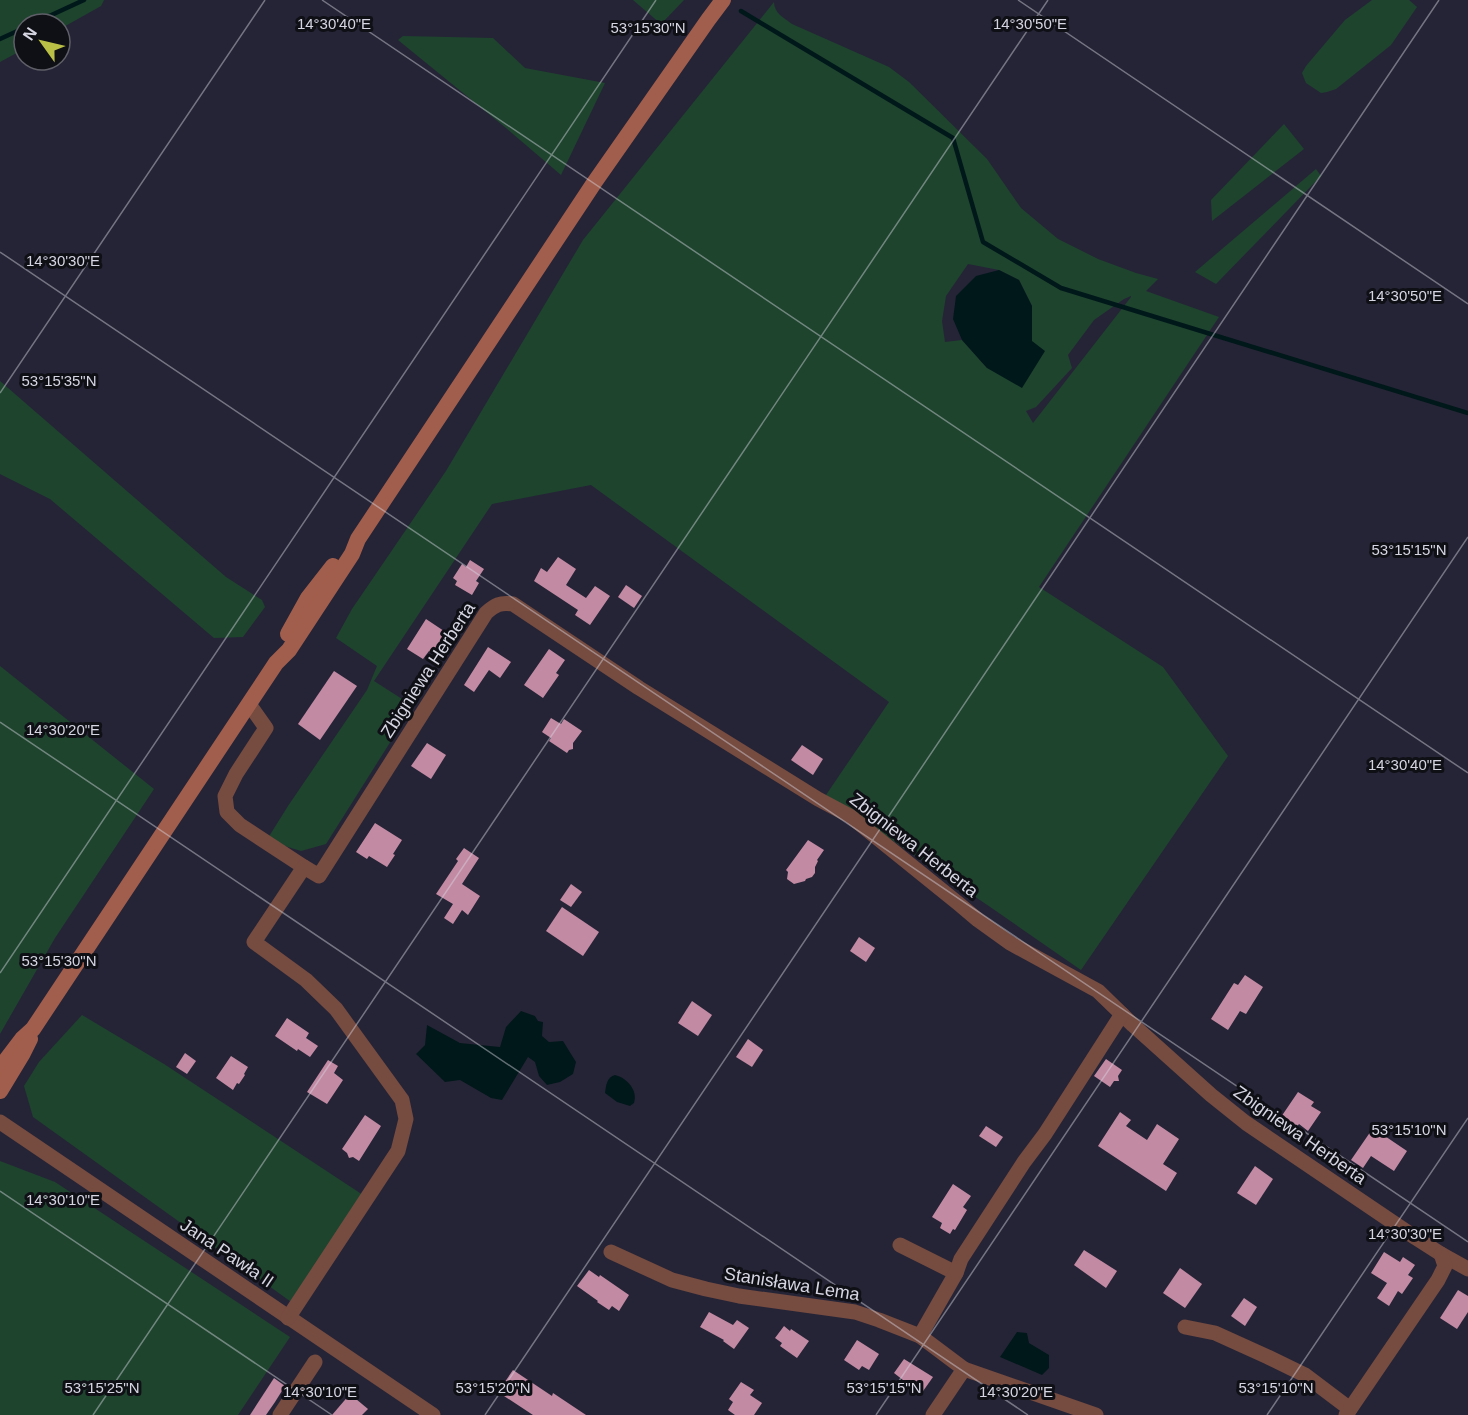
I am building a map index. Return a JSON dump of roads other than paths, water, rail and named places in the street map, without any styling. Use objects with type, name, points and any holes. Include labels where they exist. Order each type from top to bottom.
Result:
[{"type":"main road","points":[[0,1091],[23,1053],[33,1029],[276,663],[295,641],[352,554],[358,539],[594,183],[723,0]]},
{"type":"main road","points":[[0,1068],[22,1039],[33,1029]]},
{"type":"street","name":"Zbigniewa Herberta","points":[[304,867],[319,876],[486,613],[502,602],[513,604],[639,688],[818,799],[850,816],[978,920],[1010,943],[1098,990],[1211,1095],[1246,1123],[1441,1254],[1468,1269]]},
{"type":"street","points":[[249,704],[266,728],[236,774],[225,796],[227,812],[240,825],[304,867],[254,942],[306,980],[336,1009],[402,1100],[406,1119],[398,1151],[288,1318]]},
{"type":"street","points":[[920,1336],[956,1273],[961,1259],[1122,1014]]},
{"type":"street","name":"Jana Pawła II","points":[[0,1122],[433,1415]]},
{"type":"street","points":[[900,1245],[956,1273]]},
{"type":"street","name":"Stanisława Lema","points":[[612,1252],[672,1280],[706,1289],[739,1296],[855,1312],[879,1320],[920,1336],[964,1369],[1096,1415]]},
{"type":"street","points":[[1185,1327],[1215,1333],[1305,1376],[1348,1412],[1437,1280],[1444,1266],[1441,1254]]},
{"type":"street","points":[[280,1415],[315,1362]]},
{"type":"street","points":[[933,1415],[964,1369]]},
{"type":"waterway","points":[[58,12],[84,0]]},
{"type":"waterway","points":[[741,11],[953,138],[983,242],[1061,288],[1468,413]]},
{"type":"waterway","points":[[0,39],[12,34]]}]
